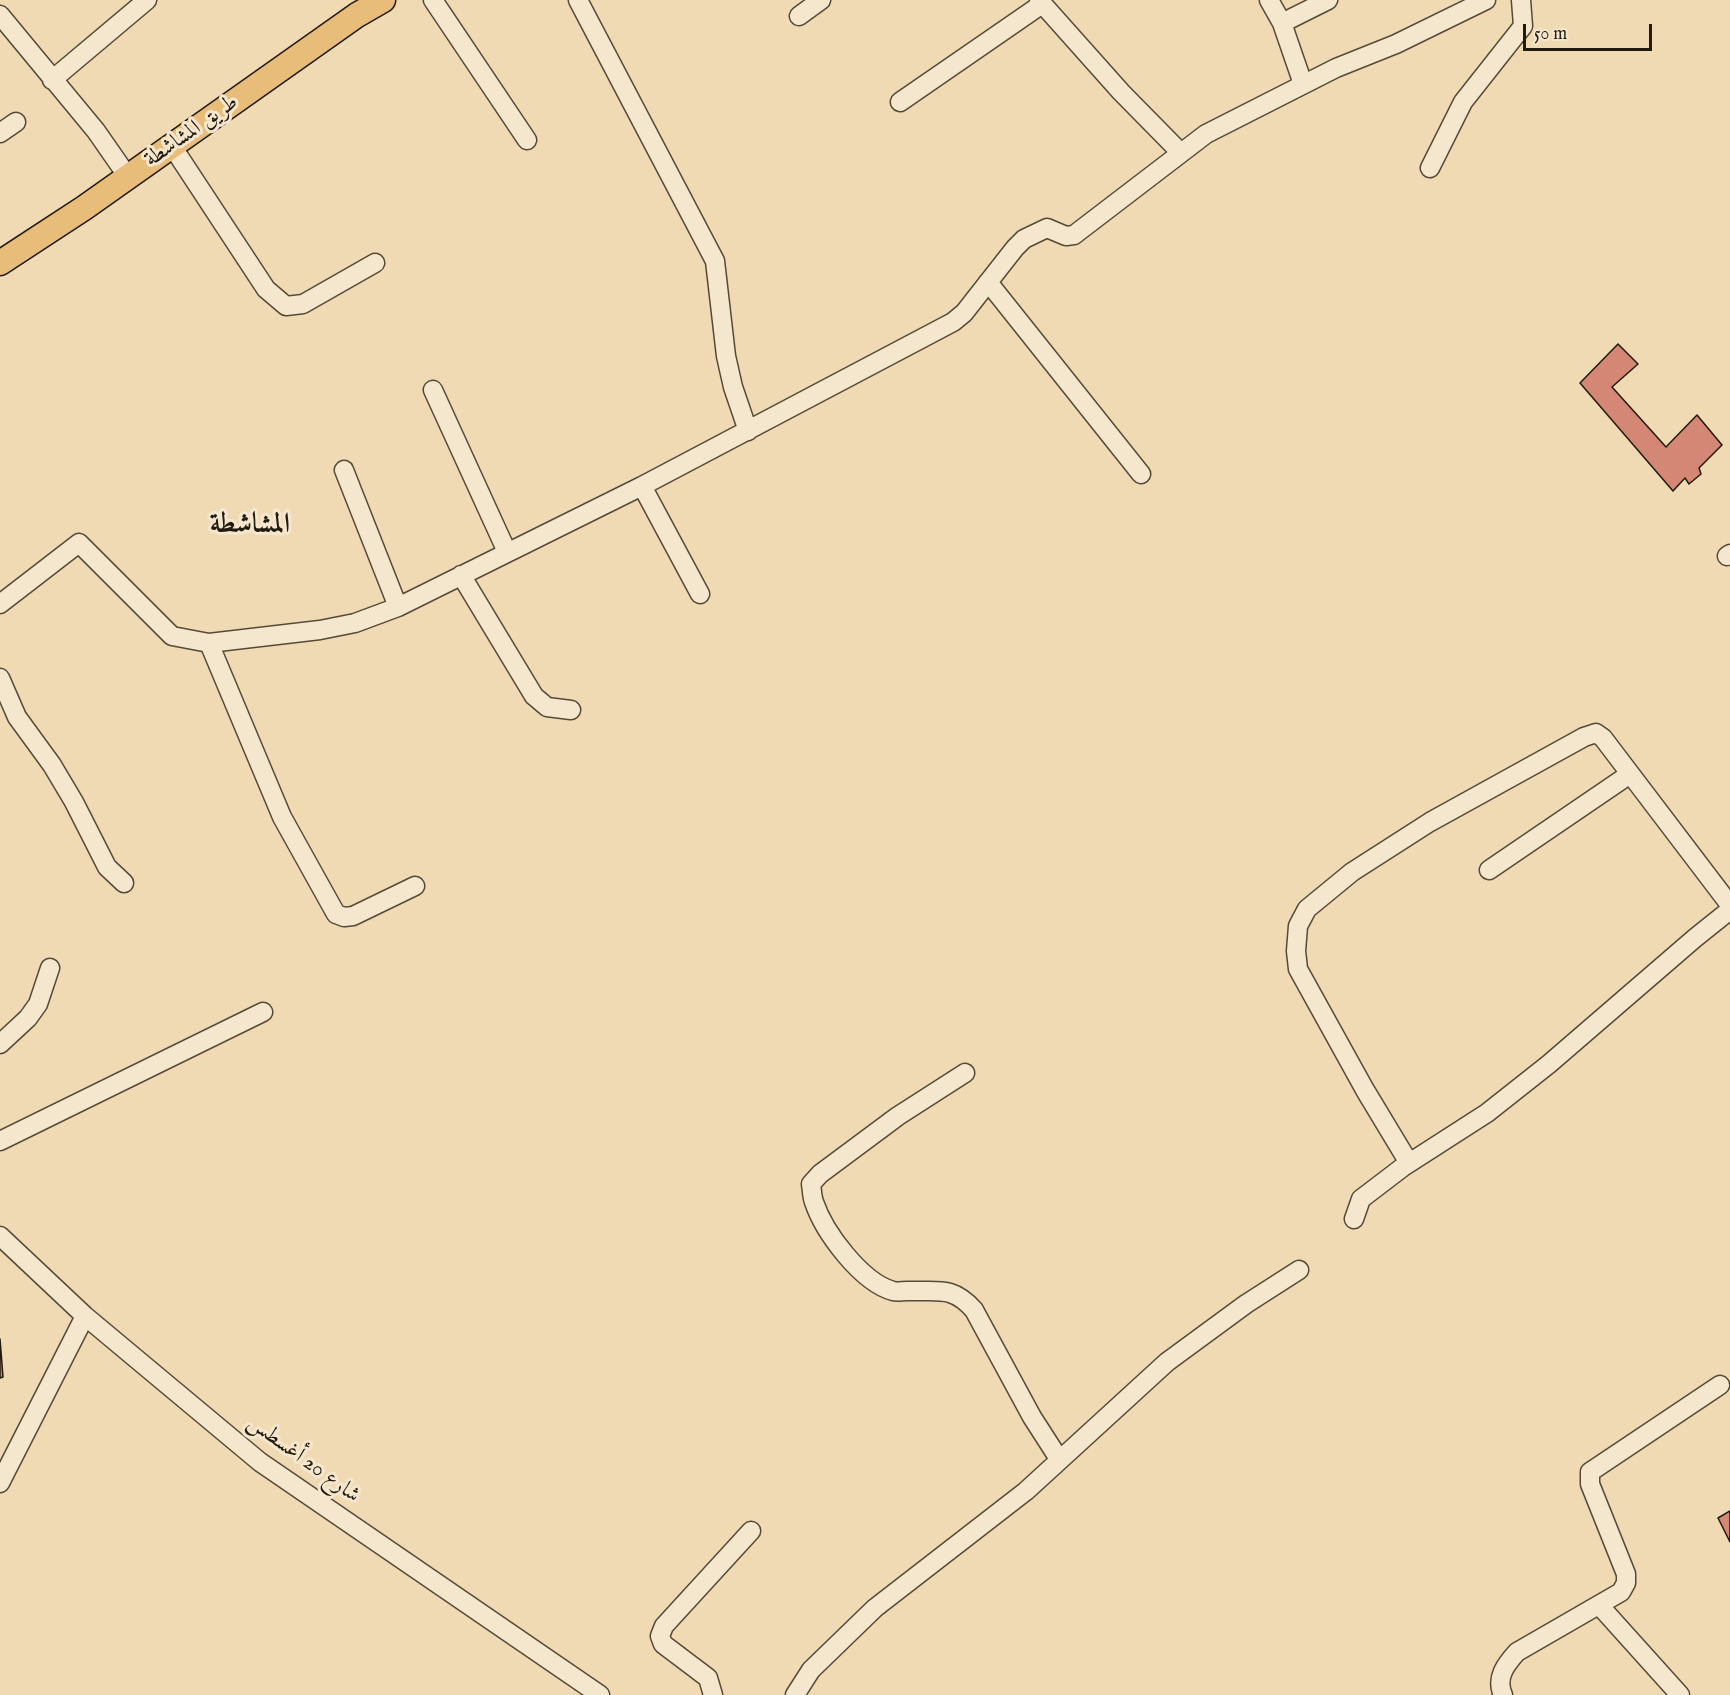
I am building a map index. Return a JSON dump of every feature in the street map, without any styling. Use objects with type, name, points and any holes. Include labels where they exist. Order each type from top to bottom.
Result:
[{"type":"main road","name":"طريق المشاشطة","points":[[0,263],[128,177],[357,15],[383,0]]},
{"type":"street","points":[[52,80],[147,0]]},
{"type":"street","points":[[433,0],[526,140]]},
{"type":"street","points":[[578,0],[715,261],[726,356],[733,387],[748,431]]},
{"type":"street","points":[[798,16],[820,0]]},
{"type":"street","points":[[1269,0],[1282,23],[1303,84]]},
{"type":"street","points":[[1282,23],[1328,0]]},
{"type":"street","points":[[0,604],[79,543],[172,636],[209,643],[320,630],[355,623],[398,607],[642,486],[953,322],[964,313],[1024,239],[1047,228],[1066,236],[1074,235],[1206,134],[1303,84],[1396,45],[1486,0]]},
{"type":"street","points":[[1430,168],[1463,102],[1523,26],[1521,0]]},
{"type":"street","points":[[900,102],[1040,2],[1120,92],[1181,153]]},
{"type":"street","points":[[0,15],[96,131],[128,177]]},
{"type":"street","points":[[0,133],[16,122]]},
{"type":"street","points":[[172,146],[266,289],[286,306],[303,304],[375,263]]},
{"type":"street","points":[[988,282],[1141,474]]},
{"type":"street","points":[[433,390],[507,552]]},
{"type":"street","points":[[344,470],[398,607]]},
{"type":"street","points":[[642,486],[700,594]]},
{"type":"street","points":[[461,575],[534,696],[547,707],[571,710]]},
{"type":"street","points":[[209,643],[282,817],[336,914],[345,917],[353,916],[415,886]]},
{"type":"street","points":[[0,678],[17,717],[57,774],[107,867],[124,883]]},
{"type":"street","points":[[1409,1163],[1365,1090],[1298,969],[1296,951],[1298,926],[1307,909],[1352,872],[1430,822],[1596,733],[1603,738],[1730,905]]},
{"type":"street","points":[[1489,870],[1630,774]]},
{"type":"street","points":[[1354,1219],[1361,1199],[1409,1163],[1486,1113],[1522,1085],[1730,910]]},
{"type":"street","points":[[0,1044],[28,1018],[38,1004],[50,968]]},
{"type":"street","points":[[0,1141],[263,1012]]},
{"type":"street","points":[[965,1072],[898,1116],[820,1174],[811,1184],[813,1201],[838,1244],[856,1266],[872,1280],[893,1291],[940,1290],[955,1293],[966,1300],[974,1310],[1032,1417],[1059,1459]]},
{"type":"street","name":"شارع 20 أغسطس","points":[[0,1236],[86,1316],[260,1462],[600,1695]]},
{"type":"street","points":[[795,1695],[812,1670],[875,1608],[1026,1491],[1167,1362],[1246,1304],[1299,1270]]},
{"type":"street","points":[[0,1483],[86,1316]]},
{"type":"street","points":[[1503,1695],[1501,1677],[1506,1664],[1517,1652],[1621,1592],[1626,1583],[1626,1574],[1590,1484],[1590,1472],[1720,1385]]},
{"type":"street","points":[[713,1695],[708,1678],[663,1644],[660,1636],[664,1626],[750,1531]]},
{"type":"street","points":[[1599,1605],[1680,1695]]},
{"type":"building","points":[[1618,344],[1638,364],[1612,387],[1666,447],[1697,415],[1722,445],[1699,468],[1701,474],[1689,484],[1685,478],[1673,491],[1580,383]]},
{"type":"building","points":[[0,1339],[3,1377],[0,1378]]},
{"type":"building","points":[[1730,1511],[1730,1542],[1718,1518]]},
{"type":"district","name":"المشاشطة","points":[[250,526]]}]
